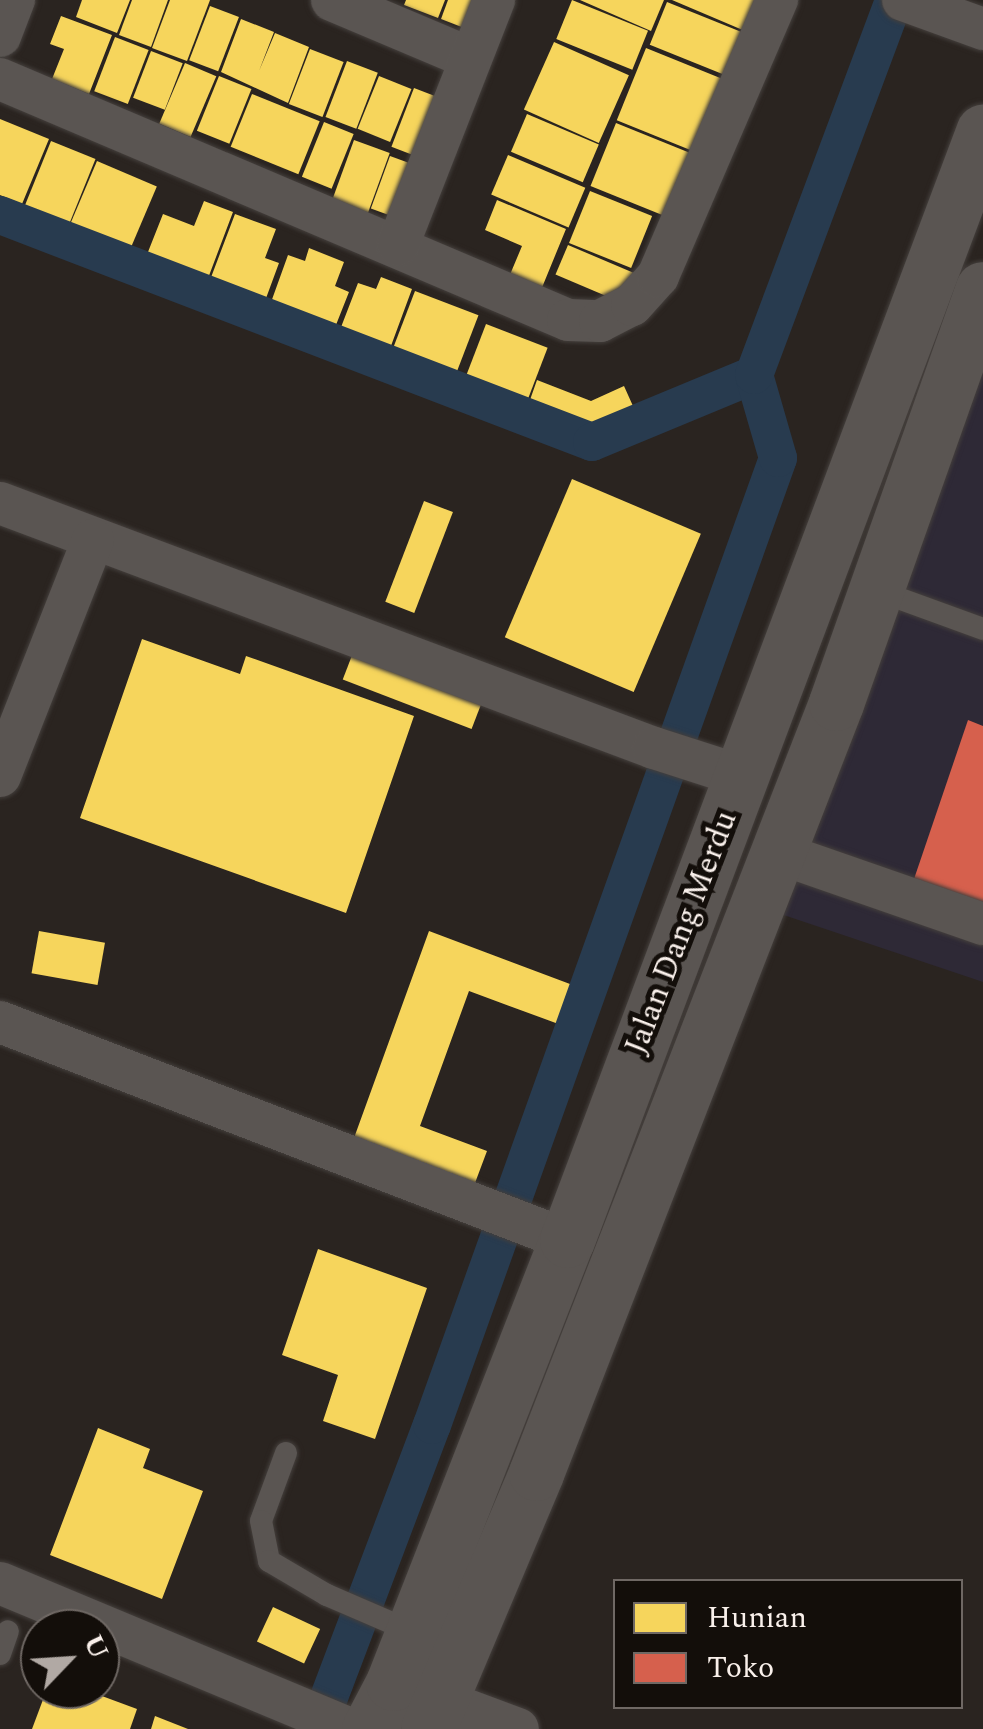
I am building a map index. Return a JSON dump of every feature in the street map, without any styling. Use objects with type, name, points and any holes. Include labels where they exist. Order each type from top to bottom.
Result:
[{"type":"main road","name":"Jalan Dang Merdu","points":[[352,1726],[396,1625],[526,1224],[606,1135],[696,762],[983,132]]},
{"type":"main road","name":"Jalan Dang Merdu","points":[[434,1715],[536,1473],[776,852],[876,590],[983,289]]},
{"type":"main road","points":[[606,1135],[656,1156]]},
{"type":"street","points":[[0,36],[14,0]]},
{"type":"street","points":[[332,0],[469,58]]},
{"type":"street","points":[[398,245],[494,0]]},
{"type":"street","points":[[0,79],[568,320],[600,321],[632,305],[658,276],[777,0]]},
{"type":"street","points":[[904,0],[965,22]]},
{"type":"street","points":[[0,502],[93,540],[696,762]]},
{"type":"street","points":[[0,776],[93,540]]},
{"type":"street","points":[[776,852],[983,924]]},
{"type":"street","points":[[0,1022],[526,1224]]},
{"type":"street","points":[[0,1583],[352,1726]]},
{"type":"street","points":[[434,1715],[518,1729]]},
{"type":"lane","points":[[876,590],[983,629]]},
{"type":"lane","points":[[286,1453],[261,1520],[269,1561],[327,1595],[396,1625]]},
{"type":"shaded area","points":[[983,322],[983,982],[748,903]]},
{"type":"building: Hunian","points":[[82,0],[130,0],[117,33],[76,17]]},
{"type":"building: Hunian","points":[[132,0],[168,0],[151,47],[119,35]]},
{"type":"building: Hunian","points":[[170,0],[210,0],[187,61],[152,48]]},
{"type":"building: Hunian","points":[[406,0],[445,0],[438,18],[404,5]]},
{"type":"building: Hunian","points":[[448,0],[490,0],[477,33],[441,19]]},
{"type":"building: Hunian","points":[[572,0],[648,31],[632,70],[556,39]]},
{"type":"building: Hunian","points":[[580,0],[664,0],[651,31]]},
{"type":"building: Hunian","points":[[672,0],[758,0],[745,31]]},
{"type":"building: Hunian","points":[[667,2],[742,32],[725,75],[650,45]]},
{"type":"building: Hunian","points":[[210,6],[239,17],[218,71],[189,60]]},
{"type":"building: Hunian","points":[[61,16],[112,35],[89,94],[52,79],[64,49],[50,44]]},
{"type":"building: Hunian","points":[[241,19],[274,32],[259,71],[275,33],[309,47],[288,103],[221,72]]},
{"type":"building: Hunian","points":[[115,37],[149,50],[128,104],[94,91]]},
{"type":"building: Hunian","points":[[554,42],[629,75],[599,143],[524,110]]},
{"type":"building: Hunian","points":[[646,48],[724,79],[695,152],[617,120]]},
{"type":"building: Hunian","points":[[310,49],[344,62],[322,117],[289,104]]},
{"type":"building: Hunian","points":[[151,51],[183,63],[165,110],[133,98]]},
{"type":"building: Hunian","points":[[347,61],[378,73],[356,129],[325,117]]},
{"type":"building: Hunian","points":[[185,63],[216,76],[191,137],[159,124]]},
{"type":"building: Hunian","points":[[219,76],[251,89],[229,144],[197,131]]},
{"type":"building: Hunian","points":[[379,76],[411,89],[390,142],[358,129]]},
{"type":"building: Hunian","points":[[414,88],[450,102],[428,161],[391,147]]},
{"type":"building: Hunian","points":[[252,94],[320,121],[298,174],[231,147]]},
{"type":"building: Hunian","points":[[527,114],[599,144],[583,182],[511,152]]},
{"type":"building: Hunian","points":[[0,119],[49,139],[22,204],[0,195]]},
{"type":"building: Hunian","points":[[324,122],[354,134],[332,189],[302,177]]},
{"type":"building: Hunian","points":[[616,123],[694,154],[668,218],[591,186]]},
{"type":"building: Hunian","points":[[354,140],[390,153],[366,217],[331,204]]},
{"type":"building: Hunian","points":[[51,141],[96,159],[69,225],[24,207]]},
{"type":"building: Hunian","points":[[508,155],[585,188],[569,227],[491,195]]},
{"type":"building: Hunian","points":[[390,156],[423,168],[404,221],[371,209]]},
{"type":"building: Hunian","points":[[97,161],[157,186],[128,255],[68,230]]},
{"type":"building: Hunian","points":[[590,191],[652,216],[631,268],[569,243]]},
{"type":"building: Hunian","points":[[497,200],[566,229],[541,290],[509,277],[522,246],[485,230]]},
{"type":"building: Hunian","points":[[204,201],[233,212],[207,281],[146,257],[163,214],[194,226]]},
{"type":"building: Hunian","points":[[235,214],[276,229],[265,258],[279,263],[265,301],[210,280]]},
{"type":"building: Hunian","points":[[568,245],[640,275],[627,305],[555,274]]},
{"type":"building: Hunian","points":[[309,248],[344,262],[335,286],[349,292],[334,330],[270,305],[288,255],[305,261]]},
{"type":"building: Hunian","points":[[381,277],[412,289],[388,354],[338,335],[358,283],[376,289]]},
{"type":"building: Hunian","points":[[415,291],[478,315],[452,384],[389,359]]},
{"type":"building: Hunian","points":[[486,324],[548,348],[523,411],[462,387]]},
{"type":"building: Hunian","points":[[537,380],[591,401],[624,386],[637,415],[592,437],[525,414]]},
{"type":"building: Hunian","points":[[572,479],[701,534],[634,692],[505,637]]},
{"type":"building: Hunian","points":[[424,501],[453,512],[414,613],[385,602]]},
{"type":"building: Hunian","points":[[142,639],[240,674],[246,656],[414,716],[346,913],[80,818]]},
{"type":"building: Hunian","points":[[356,645],[485,694],[472,729],[343,680]]},
{"type":"building: Hunian","points":[[39,931],[105,943],[98,985],[32,973]]},
{"type":"building: Hunian","points":[[429,931],[586,990],[572,1029],[469,991],[420,1126],[487,1151],[475,1183],[354,1138]]},
{"type":"building: Hunian","points":[[318,1249],[427,1288],[375,1439],[323,1421],[338,1375],[282,1355]]},
{"type":"building: Hunian","points":[[98,1428],[150,1449],[143,1468],[203,1491],[162,1599],[50,1555]]},
{"type":"building: Hunian","points":[[273,1607],[320,1629],[304,1663],[257,1641]]},
{"type":"building: Hunian","points":[[120,1703],[137,1709],[130,1729],[32,1729],[40,1709],[120,1709]]},
{"type":"building: Hunian","points":[[155,1716],[188,1729],[151,1729]]},
{"type":"building: Toko","points":[[968,720],[983,726],[983,906],[913,882]]},
{"type":"waterway","points":[[317,1729],[432,1425],[778,458],[754,375],[894,0]]},
{"type":"waterway","points":[[0,215],[592,442],[754,375]]}]
